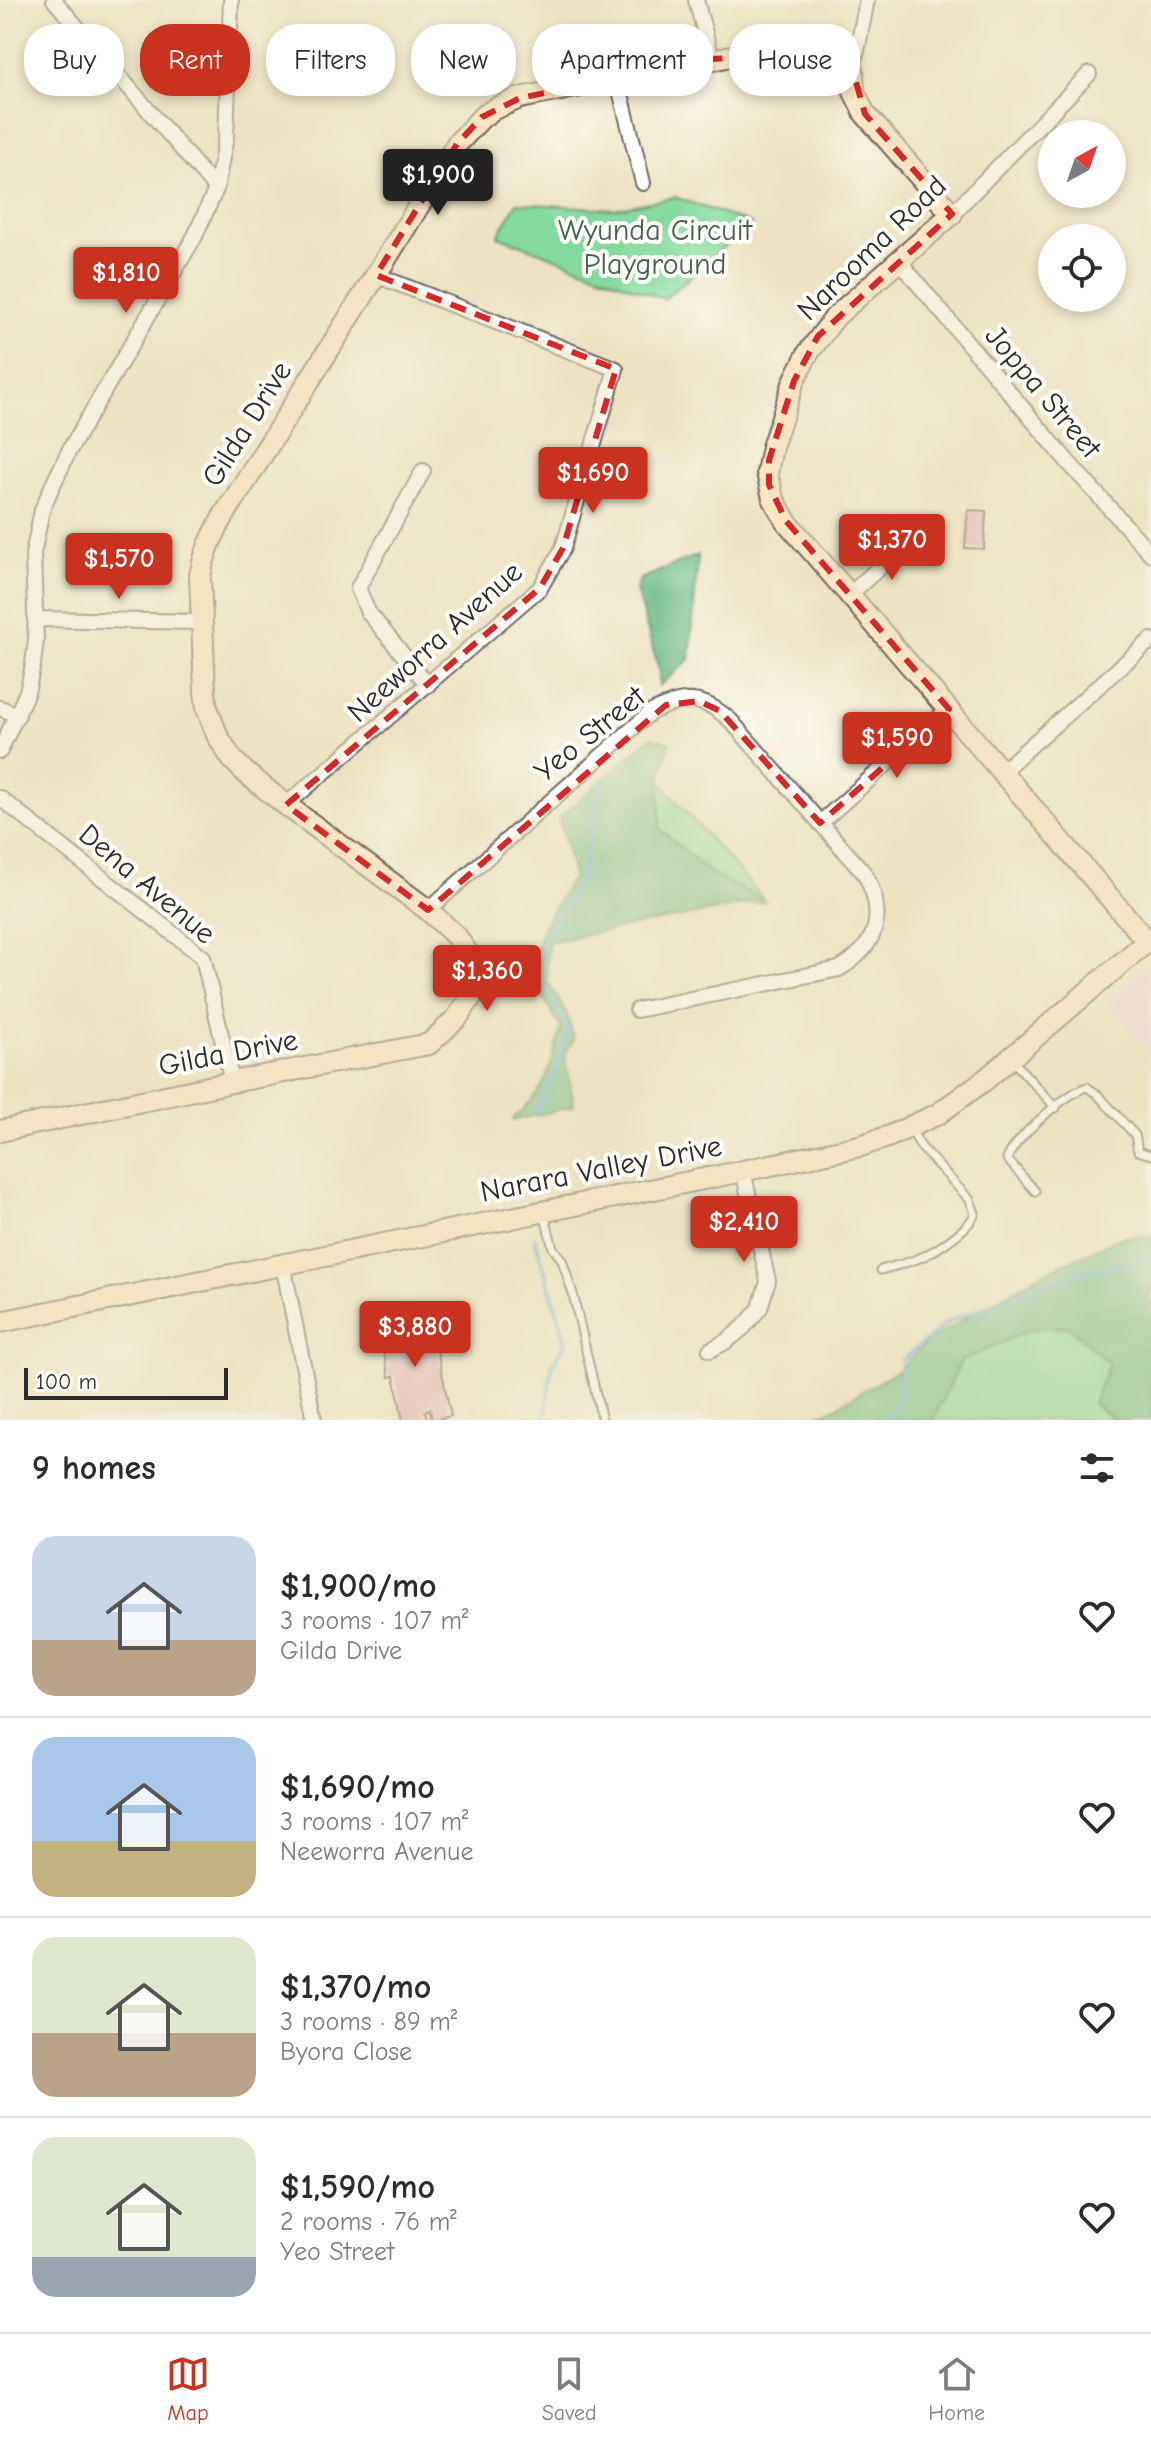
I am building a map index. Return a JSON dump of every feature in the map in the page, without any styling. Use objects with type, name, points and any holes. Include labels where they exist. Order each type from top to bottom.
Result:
[{"type":"street","points":[[54,0],[216,189]]},
{"type":"street","points":[[0,751],[27,692],[33,665],[33,554],[42,510],[59,470],[195,236],[216,189],[226,137],[231,0]]},
{"type":"street","points":[[696,0],[703,24]]},
{"type":"street","points":[[860,36],[867,0]]},
{"type":"street","name":"Narooma Road","points":[[1089,74],[952,214],[845,307],[818,336],[794,381],[769,460],[769,485],[778,510],[1149,939]]},
{"type":"street","name":"Gilda Drive","points":[[0,1131],[429,1044],[457,1018],[472,996],[475,964],[456,936],[428,910],[286,805],[232,759],[217,735],[207,708],[200,576],[208,543],[457,144],[482,117],[494,109],[532,96]]},
{"type":"street","points":[[621,96],[643,183]]},
{"type":"street","points":[[856,96],[865,114],[952,214]]},
{"type":"street","name":"Joppa Street","points":[[898,260],[1068,462],[1151,551]]},
{"type":"street","name":"Neeworra Avenue","points":[[286,805],[540,588],[563,548],[616,369],[376,275]]},
{"type":"street","points":[[423,471],[358,588],[368,612],[428,685]]},
{"type":"street","points":[[850,594],[908,542]]},
{"type":"street","points":[[35,619],[202,622]]},
{"type":"street","points":[[1002,771],[1151,640]]},
{"type":"street","name":"Yeo Street","points":[[428,910],[650,713],[677,702],[699,701],[720,711],[865,874],[877,904],[874,929],[868,943],[839,969],[637,1010]]},
{"type":"street","points":[[0,708],[18,715]]},
{"type":"street","points":[[820,823],[949,709]]},
{"type":"street","name":"Dena Avenue","points":[[0,798],[203,957],[232,1082]]},
{"type":"street","name":"Narara Valley Drive","points":[[0,1322],[860,1146],[910,1128],[962,1098],[1149,939]]},
{"type":"street","points":[[710,1350],[736,1334],[760,1308],[768,1281],[743,1171]]},
{"type":"street","points":[[283,1264],[314,1420]]},
{"type":"lane","points":[[1011,1058],[1056,1108]]},
{"type":"lane","points":[[1035,1191],[1007,1159],[1014,1146],[1056,1108],[1087,1087],[1135,1135],[1138,1151],[1151,1155]]},
{"type":"lane","points":[[881,1270],[919,1258],[962,1230],[973,1220],[975,1213],[970,1200],[921,1147],[910,1128]]},
{"type":"lane","points":[[543,1211],[553,1248],[562,1260],[573,1294],[602,1420]]},
{"type":"highlighted area","points":[[762,56],[853,71],[865,114],[952,214],[818,336],[794,381],[769,460],[769,485],[786,521],[949,709],[820,823],[720,711],[699,701],[666,705],[428,910],[286,805],[540,588],[563,548],[616,369],[376,275],[457,144],[482,117],[520,98],[712,59]]},
{"type":"shaded area","points":[[1151,963],[1151,1052],[1107,1001]]},
{"type":"green space","name":"Wyunda Circuit Playground","points":[[675,197],[751,224],[664,299],[498,236],[517,203],[614,209]]},
{"type":"green space","points":[[698,555],[690,659],[659,686],[659,670],[636,590],[640,579]]},
{"type":"green space","points":[[651,737],[670,742],[660,782],[660,829],[711,874],[765,901],[548,942],[547,980],[567,1014],[574,1040],[565,1053],[574,1106],[513,1121],[533,1099],[546,1078],[561,1028],[541,994],[534,969],[538,941],[573,876],[559,818]]},
{"type":"green space","points":[[660,782],[765,901],[711,874],[660,829]]},
{"type":"green space","points":[[1151,1235],[1151,1420],[1115,1420],[1093,1404],[1109,1363],[1068,1326],[1029,1330],[961,1361],[933,1420],[804,1420],[832,1409],[900,1369],[929,1340],[1041,1274],[1122,1237]]},
{"type":"green space","points":[[1069,1326],[1109,1363],[1093,1404],[1115,1420],[933,1420],[961,1361],[1029,1330]]},
{"type":"building","points":[[968,510],[986,511],[984,549],[965,548]]},
{"type":"building","points":[[430,1317],[451,1416],[432,1420],[430,1409],[425,1411],[427,1420],[403,1420],[394,1376],[389,1377],[378,1328]]},
{"type":"waterway","points":[[535,1113],[555,1074],[569,1030],[541,978],[542,941],[581,879],[602,778]]},
{"type":"waterway","points":[[535,1238],[566,1342],[552,1366],[545,1420]]},
{"type":"waterway","points":[[883,1420],[897,1408],[902,1360],[948,1322],[1068,1276],[1151,1258]]}]
